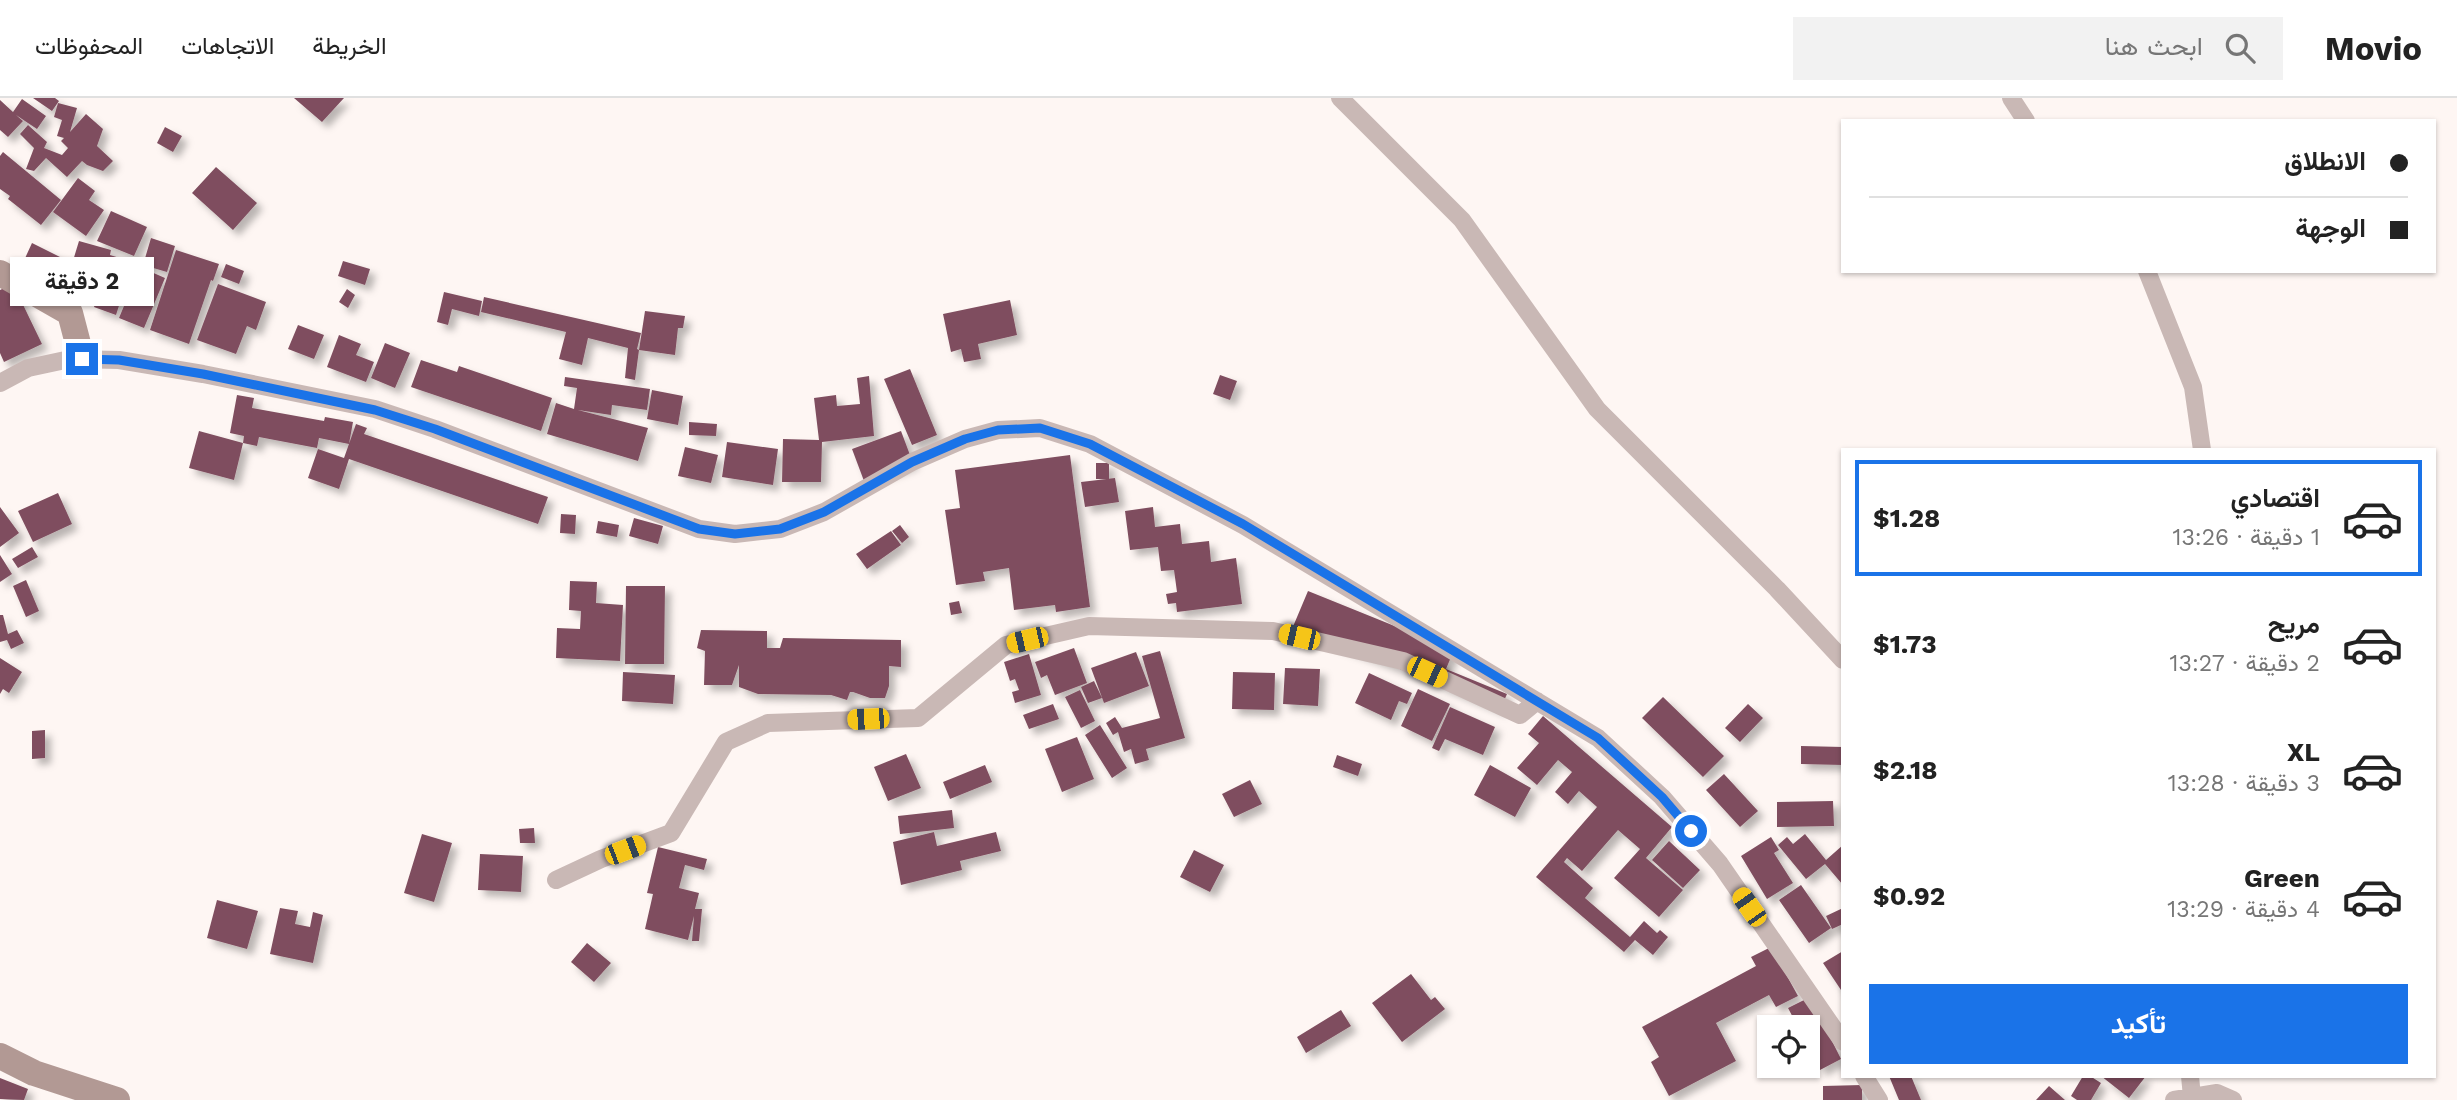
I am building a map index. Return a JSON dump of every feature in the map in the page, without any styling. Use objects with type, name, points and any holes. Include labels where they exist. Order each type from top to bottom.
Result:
[{"type":"street","points":[[1340,98],[1462,220],[1597,409],[1777,589],[1841,658]]},
{"type":"street","points":[[2011,98],[2025,119]]},
{"type":"street","points":[[0,273],[70,313],[82,359]]},
{"type":"street","points":[[2148,273],[2193,387],[2202,448]]},
{"type":"street","points":[[0,383],[29,368],[70,359],[119,360],[203,374],[375,410],[435,429],[699,529],[735,534],[780,529],[824,512],[912,462],[965,439],[998,430],[1040,428],[1090,444],[1243,524],[1598,738],[1662,797],[1720,864],[1841,1039]]},
{"type":"street","points":[[556,880],[601,859],[671,833],[726,742],[768,723],[918,718],[1006,645],[1089,626],[1273,631],[1403,661],[1520,715],[1537,701]]},
{"type":"street","points":[[0,1056],[34,1073],[117,1100]]},
{"type":"street","points":[[1865,1078],[1879,1100]]},
{"type":"street","points":[[2189,1078],[2183,1099],[2217,1093],[2233,1100]]},
{"type":"building","points":[[33,98],[55,98],[59,101],[52,111]]},
{"type":"building","points":[[294,98],[344,98],[322,122]]},
{"type":"building","points":[[22,99],[46,116],[37,129],[16,115],[23,121],[8,137],[0,130],[0,100],[13,112]]},
{"type":"building","points":[[58,103],[77,108],[70,132],[86,114],[103,129],[97,146],[113,161],[103,171],[82,161],[67,177],[46,158],[34,171],[26,169],[34,148],[20,134],[28,125],[47,142],[44,148],[62,155],[68,148],[61,141],[64,138],[57,136],[62,120],[54,117]]},
{"type":"building","points":[[165,127],[182,136],[173,152],[157,143]]},
{"type":"building","points":[[3,152],[61,200],[41,225],[8,199],[10,196],[0,189],[0,156]]},
{"type":"building","points":[[216,167],[257,203],[233,230],[192,193]]},
{"type":"building","points":[[78,178],[95,191],[89,200],[104,210],[86,236],[53,212]]},
{"type":"building","points":[[111,211],[147,227],[134,256],[97,241]]},
{"type":"building","points":[[151,238],[175,246],[167,272],[143,265]]},
{"type":"building","points":[[79,241],[111,250],[110,255],[133,262],[116,315],[94,307],[107,268],[104,267],[96,294],[61,284],[67,263],[72,264]]},
{"type":"building","points":[[32,243],[66,260],[54,283],[21,267]]},
{"type":"building","points":[[176,250],[219,264],[189,344],[150,330]]},
{"type":"building","points":[[343,261],[370,269],[365,285],[338,276]]},
{"type":"building","points":[[226,264],[244,271],[239,284],[221,277]]},
{"type":"building","points":[[140,267],[165,278],[144,328],[119,318]]},
{"type":"building","points":[[13,284],[42,344],[4,362],[0,353],[0,290]]},
{"type":"building","points":[[218,284],[266,302],[256,330],[247,326],[236,354],[197,340]]},
{"type":"building","points":[[347,289],[355,295],[348,308],[339,302]]},
{"type":"building","points":[[444,292],[482,301],[479,316],[452,309],[448,325],[437,322]]},
{"type":"building","points":[[484,297],[641,333],[635,380],[625,378],[628,348],[588,338],[582,365],[559,359],[566,332],[481,312]]},
{"type":"building","points":[[1010,300],[1017,335],[978,344],[981,359],[964,362],[961,349],[951,352],[943,314]]},
{"type":"building","points":[[645,311],[685,316],[683,328],[678,328],[675,355],[639,350]]},
{"type":"building","points":[[298,325],[324,335],[314,359],[288,349]]},
{"type":"building","points":[[339,335],[361,344],[356,355],[374,362],[366,382],[327,367]]},
{"type":"building","points":[[385,343],[410,353],[395,388],[371,378]]},
{"type":"building","points":[[421,360],[457,372],[459,366],[552,398],[541,431],[411,387]]},
{"type":"building","points":[[910,369],[937,435],[912,445],[884,379]]},
{"type":"building","points":[[1220,375],[1237,381],[1230,400],[1213,394]]},
{"type":"building","points":[[869,376],[874,436],[822,442],[821,482],[782,482],[783,439],[819,440],[814,398],[836,395],[837,406],[860,404],[857,378]]},
{"type":"building","points":[[565,377],[650,389],[647,410],[612,405],[611,415],[578,410],[648,428],[638,461],[547,434],[556,403],[574,409],[577,388],[564,386]]},
{"type":"building","points":[[652,390],[683,396],[678,425],[647,419]]},
{"type":"building","points":[[237,395],[254,398],[252,408],[324,421],[325,417],[353,422],[349,444],[319,438],[317,448],[259,437],[257,446],[243,443],[244,436],[230,433]]},
{"type":"building","points":[[689,422],[717,424],[716,436],[689,435]]},
{"type":"building","points":[[356,424],[367,428],[364,434],[548,497],[538,524],[349,459],[339,489],[308,478],[318,449],[344,458]]},
{"type":"building","points":[[199,431],[243,443],[234,480],[189,468]]},
{"type":"building","points":[[901,431],[913,463],[864,481],[852,449]]},
{"type":"building","points":[[727,442],[778,449],[773,485],[722,477]]},
{"type":"building","points":[[685,447],[718,455],[711,483],[678,476]]},
{"type":"building","points":[[1070,455],[1090,607],[1056,612],[1055,605],[1014,610],[1009,568],[983,572],[985,581],[956,585],[945,510],[960,508],[955,470]]},
{"type":"building","points":[[1096,463],[1109,463],[1109,479],[1096,479]]},
{"type":"building","points":[[1115,478],[1119,502],[1085,507],[1081,482]]},
{"type":"building","points":[[58,493],[72,524],[33,542],[18,511]]},
{"type":"building","points":[[0,507],[19,533],[0,547]]},
{"type":"building","points":[[1153,507],[1155,527],[1180,524],[1182,544],[1209,541],[1211,562],[1236,558],[1242,604],[1177,612],[1176,603],[1168,604],[1166,594],[1177,592],[1174,570],[1161,571],[1158,547],[1130,550],[1125,511]]},
{"type":"building","points":[[561,514],[576,515],[575,534],[560,533]]},
{"type":"building","points":[[634,518],[663,526],[658,544],[629,536]]},
{"type":"building","points":[[598,521],[619,525],[617,537],[596,533]]},
{"type":"building","points":[[900,525],[909,537],[902,543],[892,531]]},
{"type":"building","points":[[891,531],[901,545],[867,569],[856,554]]},
{"type":"building","points":[[32,547],[38,557],[18,568],[12,559]]},
{"type":"building","points":[[0,555],[12,574],[0,582]]},
{"type":"building","points":[[26,580],[39,611],[26,617],[13,586]]},
{"type":"building","points":[[570,581],[597,582],[596,603],[623,605],[620,661],[556,658],[557,628],[580,629],[581,611],[569,610]]},
{"type":"building","points":[[626,586],[665,586],[664,664],[625,664]]},
{"type":"building","points":[[1308,591],[1454,650],[1446,669],[1507,694],[1500,710],[1380,661],[1292,629]]},
{"type":"building","points":[[959,601],[962,613],[951,615],[949,603]]},
{"type":"building","points":[[0,615],[3,615],[8,634],[17,630],[24,643],[11,649],[7,640],[0,642]]},
{"type":"building","points":[[701,630],[767,631],[767,648],[780,648],[783,638],[901,640],[901,667],[889,666],[889,686],[885,698],[870,698],[853,692],[850,692],[847,700],[831,695],[758,694],[739,687],[739,665],[732,685],[704,685],[705,651],[697,648]]},
{"type":"building","points":[[1074,648],[1087,683],[1055,695],[1047,675],[1041,678],[1035,662]]},
{"type":"building","points":[[1160,651],[1185,738],[1146,749],[1149,760],[1135,764],[1131,749],[1124,752],[1118,732],[1113,735],[1106,723],[1115,717],[1122,728],[1160,718],[1142,656]]},
{"type":"building","points":[[1136,652],[1149,686],[1104,703],[1091,668]]},
{"type":"building","points":[[1029,654],[1041,695],[1015,703],[1012,692],[1019,690],[1015,679],[1010,681],[1004,662]]},
{"type":"building","points":[[0,658],[22,672],[9,693],[3,689],[0,694]]},
{"type":"building","points":[[1285,668],[1320,669],[1318,706],[1283,704]]},
{"type":"building","points":[[623,672],[675,675],[673,704],[622,701]]},
{"type":"building","points":[[1233,672],[1275,673],[1274,710],[1232,709]]},
{"type":"building","points":[[1369,673],[1412,693],[1407,704],[1399,701],[1391,720],[1355,703]]},
{"type":"building","points":[[1094,681],[1102,698],[1088,703],[1081,687]]},
{"type":"building","points":[[1418,689],[1450,704],[1432,741],[1401,726]]},
{"type":"building","points":[[1080,690],[1095,721],[1081,728],[1065,697]]},
{"type":"building","points":[[1663,697],[1724,756],[1703,777],[1642,718]]},
{"type":"building","points":[[1053,704],[1059,719],[1029,729],[1023,715]]},
{"type":"building","points":[[1748,704],[1763,718],[1740,742],[1725,728]]},
{"type":"building","points":[[1450,707],[1495,727],[1483,755],[1445,739],[1439,751],[1432,748]]},
{"type":"building","points":[[1543,716],[1672,827],[1646,858],[1683,890],[1659,917],[1614,878],[1640,849],[1618,830],[1582,871],[1567,858],[1564,862],[1593,888],[1585,898],[1630,937],[1644,921],[1657,933],[1660,930],[1668,937],[1653,955],[1635,940],[1624,952],[1536,877],[1597,807],[1579,791],[1568,804],[1555,792],[1572,772],[1558,760],[1537,785],[1517,768],[1539,743],[1528,734]]},
{"type":"building","points":[[1100,725],[1127,768],[1112,778],[1085,735]]},
{"type":"building","points":[[45,730],[45,758],[32,759],[32,731]]},
{"type":"building","points":[[1077,737],[1094,779],[1062,792],[1045,749]]},
{"type":"building","points":[[1801,746],[1841,747],[1841,765],[1801,764]]},
{"type":"building","points":[[906,754],[921,788],[888,801],[874,767]]},
{"type":"building","points":[[1337,755],[1362,764],[1358,776],[1333,767]]},
{"type":"building","points":[[985,765],[992,782],[950,799],[943,782]]},
{"type":"building","points":[[1490,765],[1531,788],[1515,817],[1474,795]]},
{"type":"building","points":[[1724,774],[1758,811],[1740,827],[1706,790]]},
{"type":"building","points":[[1250,780],[1262,804],[1234,817],[1222,794]]},
{"type":"building","points":[[1833,801],[1834,826],[1777,827],[1777,802]]},
{"type":"building","points":[[952,810],[954,828],[900,834],[898,816]]},
{"type":"building","points":[[534,828],[535,843],[520,843],[519,829]]},
{"type":"building","points":[[934,832],[937,846],[996,832],[1001,851],[960,861],[962,870],[901,885],[893,842]]},
{"type":"building","points":[[422,834],[452,843],[434,902],[404,893]]},
{"type":"building","points":[[1805,834],[1826,860],[1841,847],[1841,883],[1825,864],[1806,879],[1778,845],[1787,837],[1793,844]]},
{"type":"building","points":[[1771,837],[1779,850],[1774,853],[1793,883],[1767,899],[1741,856]]},
{"type":"building","points":[[1669,841],[1700,870],[1683,888],[1652,860]]},
{"type":"building","points":[[658,847],[707,859],[704,870],[685,865],[679,888],[699,893],[695,909],[702,909],[699,941],[692,941],[694,916],[688,940],[645,929],[653,894],[647,893]]},
{"type":"building","points":[[1194,850],[1224,865],[1210,892],[1180,877]]},
{"type":"building","points":[[480,854],[523,856],[521,892],[478,890]]},
{"type":"building","points":[[1801,885],[1831,928],[1809,943],[1779,900]]},
{"type":"building","points":[[217,900],[258,911],[247,949],[207,938]]},
{"type":"building","points":[[280,908],[298,911],[295,924],[310,927],[313,912],[323,915],[313,963],[270,954]]},
{"type":"building","points":[[1841,909],[1841,925],[1832,929],[1826,916]]},
{"type":"building","points":[[587,943],[611,963],[594,982],[571,962]]},
{"type":"building","points":[[1771,947],[1798,996],[1776,1007],[1769,995],[1716,1023],[1736,1061],[1669,1096],[1651,1062],[1659,1057],[1642,1027],[1756,966],[1751,957]]},
{"type":"building","points":[[1841,952],[1841,990],[1823,963]]},
{"type":"building","points":[[1411,974],[1431,1000],[1435,997],[1445,1009],[1402,1042],[1372,1003]]},
{"type":"building","points":[[1810,997],[1819,1015],[1792,1015],[1788,1008]]},
{"type":"building","points":[[1341,1010],[1351,1026],[1306,1053],[1297,1037]]},
{"type":"building","points":[[1820,1017],[1841,1059],[1820,1070]]},
{"type":"building","points":[[0,1078],[28,1089],[24,1100],[0,1099]]},
{"type":"building","points":[[1890,1078],[1912,1078],[1921,1100],[1899,1100]]},
{"type":"building","points":[[2082,1078],[2093,1078],[2101,1083],[2091,1100],[2077,1100],[2071,1096]]},
{"type":"building","points":[[2104,1078],[2144,1078],[2129,1098]]},
{"type":"building","points":[[1862,1085],[1862,1100],[1823,1100],[1823,1086]]},
{"type":"building","points":[[2049,1086],[2065,1100],[2036,1100]]},
{"type":"route","points":[[82,359],[119,360],[203,374],[375,410],[435,429],[699,529],[735,534],[780,529],[824,512],[912,462],[965,439],[998,430],[1040,428],[1090,444],[1243,524],[1598,738],[1662,797],[1691,831]]}]
